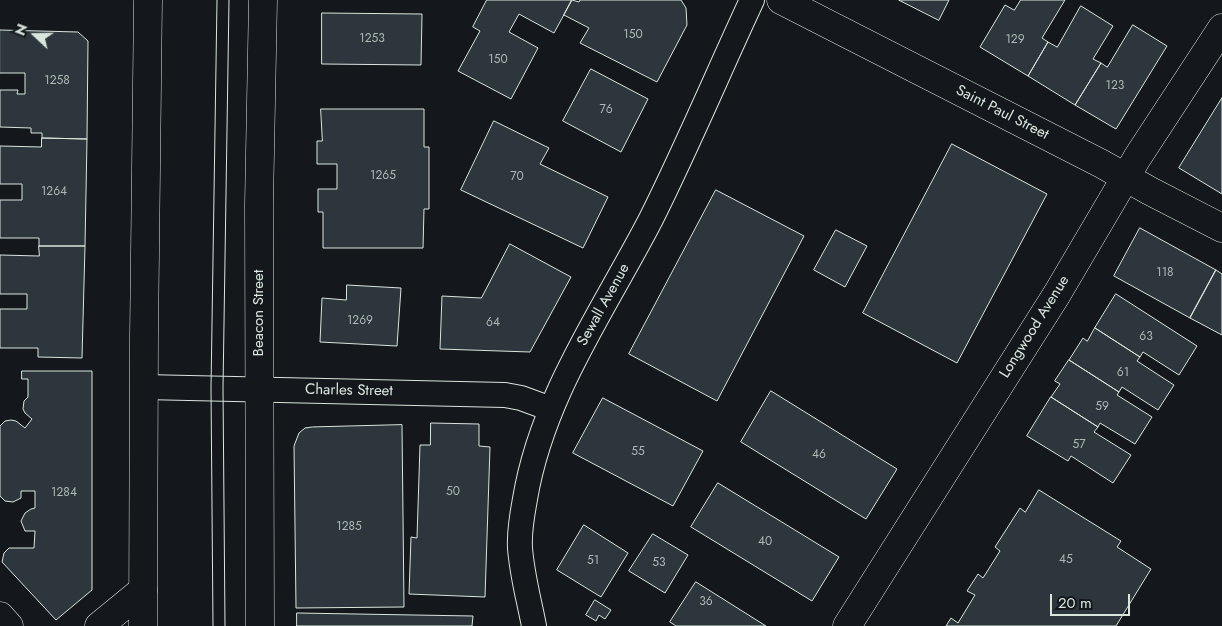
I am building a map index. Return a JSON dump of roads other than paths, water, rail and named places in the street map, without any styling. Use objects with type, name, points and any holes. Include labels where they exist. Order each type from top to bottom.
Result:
[{"type":"main road","points":[[143,626],[148,0]]},
{"type":"main road","name":"Beacon Street","points":[[260,626],[259,204],[263,0]]},
{"type":"main road","name":"Saint Paul Street","points":[[781,0],[1222,228]]},
{"type":"main road","name":"Longwood Avenue","points":[[847,626],[1057,294],[1126,177],[1222,28]]},
{"type":"main road","points":[[99,626],[143,590]]},
{"type":"main road","points":[[0,616],[8,626]]},
{"type":"street","name":"Sewall Avenue","points":[[534,626],[523,575],[520,546],[522,515],[528,482],[538,445],[551,409],[574,358],[652,217],[752,0]]},
{"type":"street","name":"Charles Street","points":[[144,387],[259,388],[505,395],[521,398],[551,409]]},
{"type":"tram line","points":[[213,626],[211,388],[217,0]]},
{"type":"tram line","points":[[225,626],[223,388],[229,0]]}]
